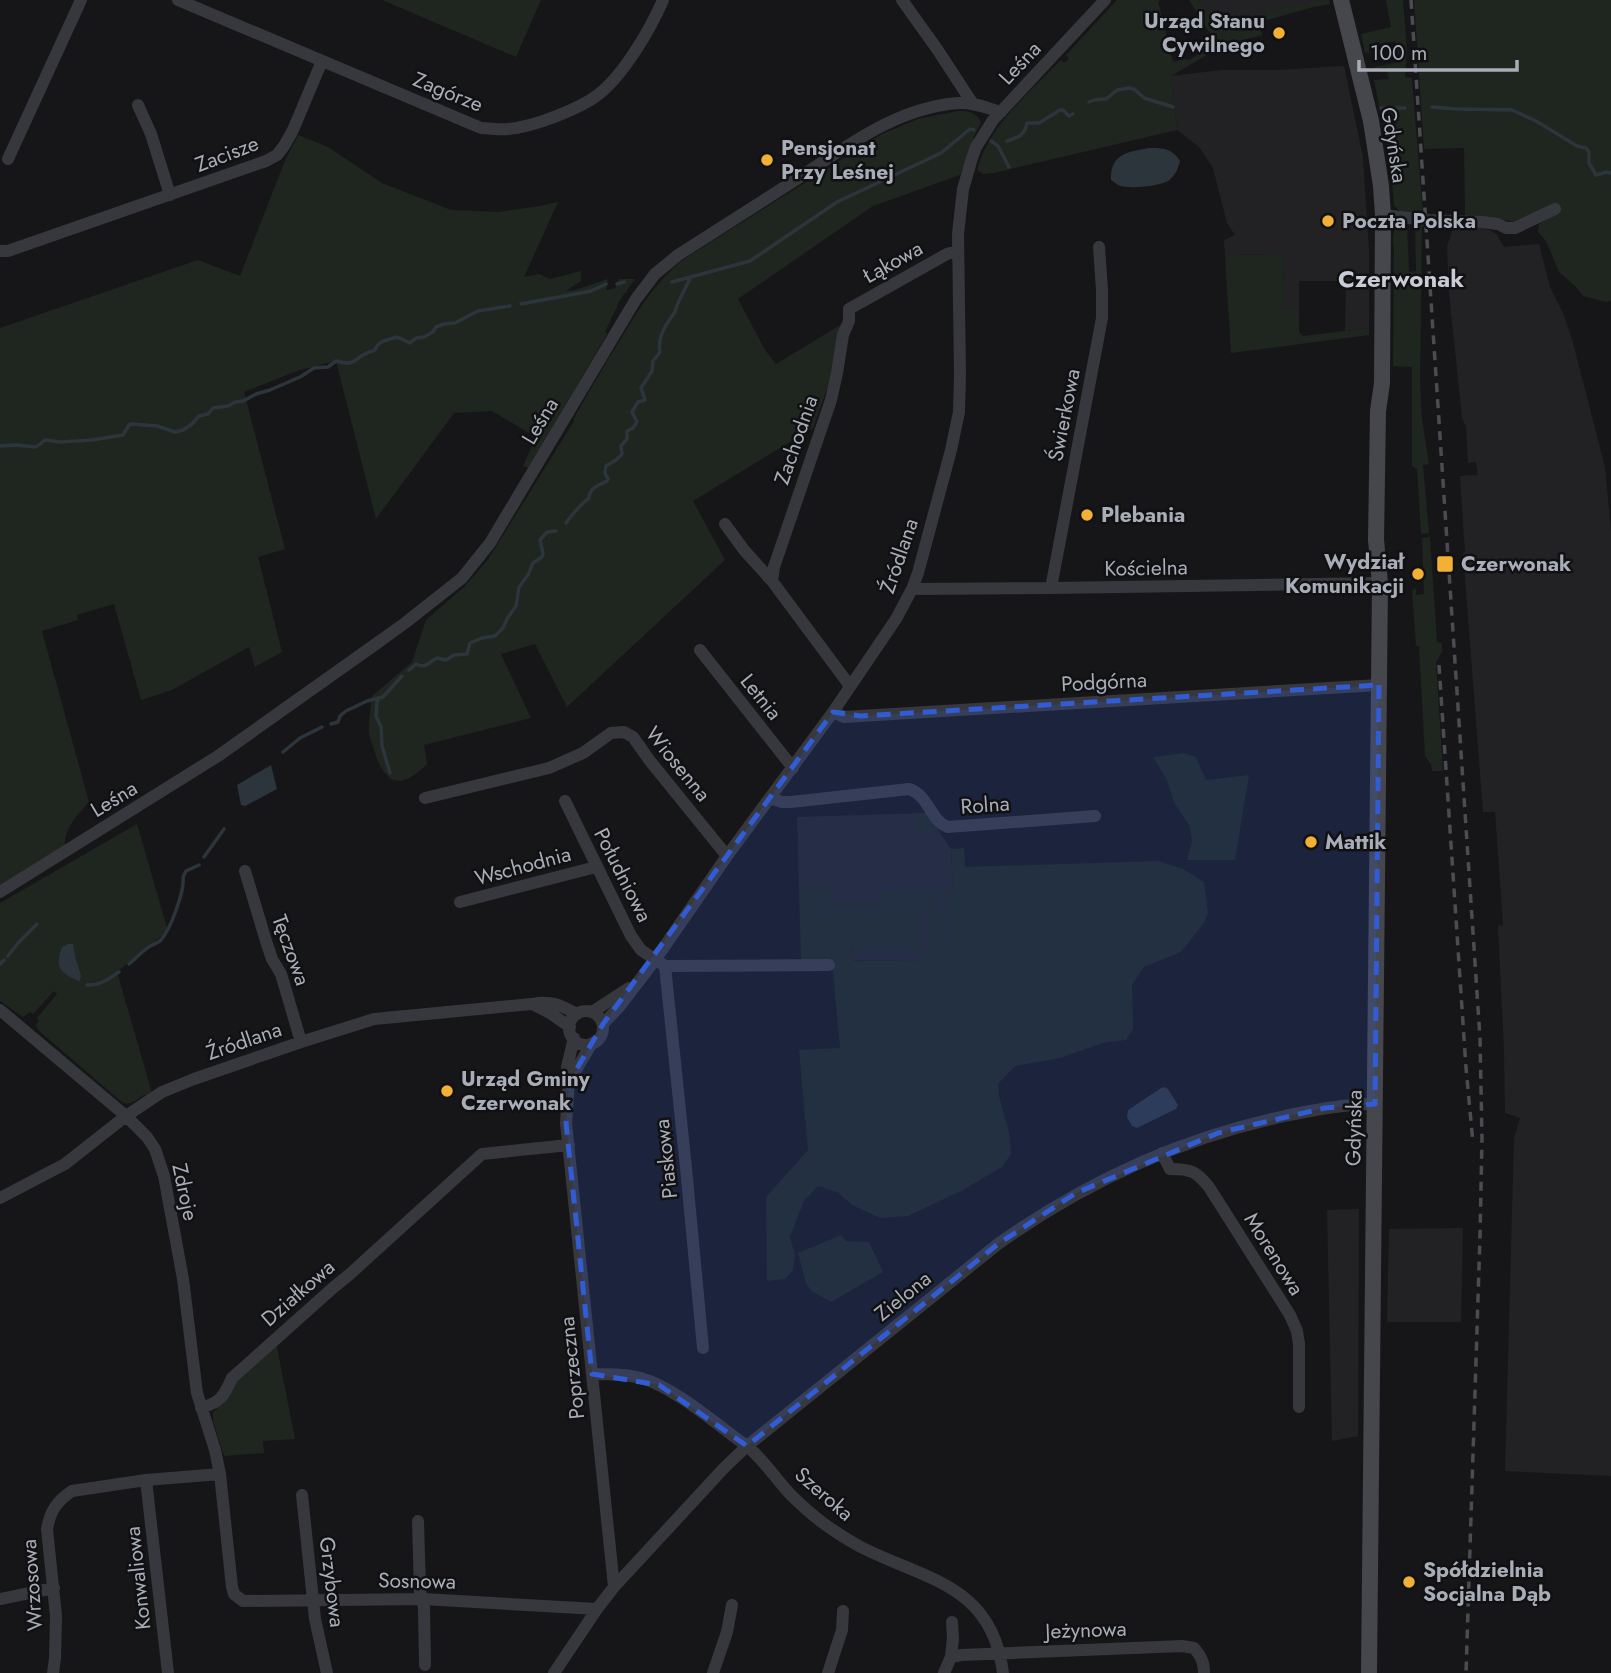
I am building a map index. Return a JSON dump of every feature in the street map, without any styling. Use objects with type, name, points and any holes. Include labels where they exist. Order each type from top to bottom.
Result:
[{"type":"main road","name":"Gdyńska","points":[[1340,0],[1371,121],[1383,215],[1382,383],[1378,411],[1376,540],[1380,583],[1369,1673]]},
{"type":"street","points":[[8,159],[81,0]]},
{"type":"street","name":"Zagórze","points":[[178,0],[481,128],[508,129],[557,116],[598,95],[630,57],[663,0]]},
{"type":"street","points":[[902,0],[973,104]]},
{"type":"street","name":"Leśna","points":[[0,892],[218,757],[405,624],[462,578],[490,543],[636,299],[664,266],[891,121],[930,108],[955,104],[973,104],[1000,112],[1105,0]]},
{"type":"street","name":"Zacisze","points":[[0,251],[8,251],[278,155],[293,130],[322,61]]},
{"type":"street","points":[[138,105],[151,134],[170,195]]},
{"type":"street","name":"Źródlana","points":[[592,1012],[636,984],[660,963],[727,856],[832,712],[896,619],[912,589],[954,440],[959,412],[957,251],[960,204],[976,147],[1000,112]]},
{"type":"street","points":[[1383,215],[1482,222],[1515,228],[1555,209]]},
{"type":"street","name":"Świerkowa","points":[[1051,589],[1102,318],[1099,247]]},
{"type":"street","name":"Łąkowa","points":[[849,309],[957,251]]},
{"type":"street","name":"Zachodnia","points":[[772,581],[774,567],[831,400],[843,335],[849,321],[849,309]]},
{"type":"street","points":[[725,524],[772,581],[850,685]]},
{"type":"street","name":"Kościelna","points":[[912,589],[1380,583]]},
{"type":"street","name":"Letnia","points":[[699,650],[793,768]]},
{"type":"street","name":"Podgórna","points":[[832,712],[844,716],[860,716],[1379,685]]},
{"type":"street","name":"Wiosenna","points":[[425,798],[550,768],[583,753],[611,733],[624,732],[629,734],[727,856]]},
{"type":"street","name":"Rolna","points":[[770,798],[791,802],[909,789],[922,796],[941,824],[948,827],[1096,816]]},
{"type":"street","name":"Południowa","points":[[565,801],[631,936],[641,950],[660,963]]},
{"type":"street","name":"Wschodnia","points":[[460,902],[596,867]]},
{"type":"street","name":"Tęczowa","points":[[245,871],[272,959],[281,974],[301,1042]]},
{"type":"street","points":[[660,963],[829,965]]},
{"type":"street","name":"Piaskowa","points":[[660,963],[686,1167],[703,1348]]},
{"type":"street","name":"Źródlana","points":[[603,1024],[636,984]]},
{"type":"street","name":"Źródlana","points":[[0,1198],[65,1164],[126,1116],[162,1092],[301,1042],[374,1019],[546,1001],[577,1014]]},
{"type":"street","points":[[532,1004],[550,1013],[582,1044],[592,1043]]},
{"type":"street","name":"Zdroje","points":[[0,1010],[126,1116],[155,1149],[164,1176],[183,1279],[194,1375],[201,1408]]},
{"type":"street","points":[[569,1082],[592,1043],[601,1036],[603,1024],[592,1012],[585,1011],[572,1019],[566,1105],[569,1146]]},
{"type":"street","name":"Zielona","points":[[554,1673],[614,1587],[694,1499],[747,1446],[1022,1227],[1076,1193],[1119,1172],[1218,1133],[1271,1119],[1345,1105],[1375,1104]]},
{"type":"street","name":"Działkowa","points":[[201,1408],[223,1397],[232,1378],[482,1154],[569,1146]]},
{"type":"street","name":"Poprzeczna","points":[[569,1146],[614,1587]]},
{"type":"street","name":"Morenowa","points":[[1162,1153],[1170,1169],[1194,1172],[1209,1188],[1290,1315],[1299,1344],[1299,1407]]},
{"type":"street","name":"Szeroka","points":[[592,1374],[634,1377],[659,1385],[747,1446],[790,1494],[820,1521],[861,1547],[937,1579],[956,1590],[974,1606],[988,1625],[999,1653],[1003,1673]]},
{"type":"street","points":[[146,1479],[220,1474],[201,1408]]},
{"type":"street","name":"Sosnowa","points":[[220,1474],[232,1587],[234,1594],[243,1601],[423,1599],[597,1609]]},
{"type":"street","name":"Wrzosowa","points":[[52,1673],[55,1645],[54,1588],[47,1529],[54,1507],[72,1491],[146,1479]]},
{"type":"street","name":"Konwaliowa","points":[[146,1479],[168,1673]]},
{"type":"street","name":"Grzybowa","points":[[302,1495],[315,1619],[327,1673]]},
{"type":"street","points":[[418,1521],[425,1665]]},
{"type":"street","points":[[0,1599],[54,1588]]},
{"type":"street","points":[[713,1673],[727,1632],[732,1605]]},
{"type":"street","points":[[828,1673],[842,1630],[843,1611]]},
{"type":"street","points":[[944,1673],[951,1657],[952,1622]]},
{"type":"street","name":"Jeżynowa","points":[[951,1657],[1182,1646],[1194,1648],[1200,1655],[1204,1673]]},
{"type":"highlighted area","points":[[1379,685],[1375,1104],[1325,1108],[1218,1133],[1076,1193],[998,1244],[747,1446],[659,1385],[592,1374],[566,1123],[569,1082],[603,1024],[833,712],[860,716]]},
{"type":"shaded area","points":[[382,0],[541,0],[516,57]]},
{"type":"shaded area","points":[[1117,0],[1162,0],[1158,1],[1173,62],[1189,60],[1216,43],[1189,0],[1199,0],[1222,35],[1255,14],[1262,35],[1224,45],[1171,76],[1177,130],[994,173],[983,174],[977,170],[991,138],[1012,110],[1061,60],[1064,63],[1069,59],[1066,55]]},
{"type":"shaded area","points":[[1194,0],[1329,0],[1330,4],[1259,22],[1262,35],[1224,45]]},
{"type":"shaded area","points":[[1329,0],[1330,4],[1267,20],[1265,12]]},
{"type":"shaded area","points":[[1386,0],[1403,0],[1407,50],[1405,77],[1412,78],[1423,215],[1400,211],[1394,206],[1391,168],[1374,80],[1389,79],[1386,67],[1375,67],[1400,62],[1395,41],[1371,46],[1371,52],[1365,53],[1361,34],[1391,27]]},
{"type":"shaded area","points":[[1414,0],[1611,0],[1611,301],[1583,296],[1559,272],[1546,241],[1538,232],[1539,224],[1548,218],[1513,222],[1497,218],[1465,217],[1464,148],[1424,149]]},
{"type":"shaded area","points":[[1344,66],[1363,157],[1369,252],[1369,328],[1345,331],[1346,281],[1299,281],[1299,309],[1284,310],[1283,254],[1225,255],[1224,240],[1235,235],[1227,223],[1213,168],[1199,147],[1177,130],[1171,76],[1221,70]]},
{"type":"shaded area","points":[[958,111],[972,113],[981,123],[960,175],[873,206],[738,299],[765,350],[776,364],[847,321],[813,428],[693,501],[725,560],[567,707],[535,644],[501,654],[531,718],[424,745],[427,764],[417,773],[401,781],[388,777],[378,762],[369,734],[372,696],[412,662],[426,620],[464,587],[487,561],[629,326],[658,284],[687,257],[882,134],[918,119]]},
{"type":"shaded area","points":[[298,135],[328,147],[382,183],[451,210],[498,212],[558,202],[524,277],[539,274],[550,279],[581,271],[581,281],[566,291],[608,279],[606,290],[615,288],[619,279],[635,279],[620,300],[605,332],[607,334],[529,468],[523,466],[536,437],[492,411],[454,413],[376,519],[336,361],[297,371],[244,392],[285,549],[258,557],[282,652],[255,667],[249,647],[172,690],[141,700],[114,604],[77,615],[78,620],[42,631],[89,802],[69,828],[65,846],[0,886],[0,328],[198,260],[240,276],[284,163]]},
{"type":"shaded area","points":[[1149,148],[1167,150],[1174,153],[1180,161],[1176,172],[1168,181],[1145,187],[1132,187],[1120,186],[1111,180],[1113,165],[1121,156]]},
{"type":"shaded area","points":[[1398,223],[1407,224],[1409,272],[1416,271],[1415,224],[1422,226],[1420,383],[1429,464],[1423,465],[1429,533],[1421,534],[1417,469],[1412,466],[1412,367],[1393,366],[1393,237]]},
{"type":"shaded area","points":[[1453,229],[1490,230],[1497,235],[1504,247],[1539,244],[1550,287],[1572,339],[1605,467],[1611,530],[1611,1476],[1505,1471],[1514,1138],[1520,1118],[1505,1113],[1498,926],[1503,925],[1495,812],[1483,812],[1463,553],[1460,476],[1478,475],[1476,462],[1468,463],[1449,293],[1447,246]]},
{"type":"shaded area","points":[[1283,254],[1284,309],[1299,309],[1299,332],[1303,336],[1369,328],[1369,335],[1231,353],[1225,255]]},
{"type":"shaded area","points":[[1430,537],[1437,642],[1442,643],[1442,652],[1436,662],[1443,771],[1432,771],[1425,756],[1419,646],[1416,646],[1412,590],[1416,588],[1416,595],[1424,594],[1422,538]]},
{"type":"shaded area","points":[[1184,753],[1196,757],[1206,780],[1249,775],[1235,860],[1187,860],[1192,842],[1190,827],[1174,802],[1167,780],[1153,757]]},
{"type":"shaded area","points":[[271,765],[277,789],[245,806],[241,805],[237,785]]},
{"type":"shaded area","points":[[916,813],[926,813],[941,833],[917,834]]},
{"type":"shaded area","points":[[926,813],[951,849],[957,960],[801,961],[797,817]]},
{"type":"shaded area","points":[[137,824],[168,931],[117,972],[152,1093],[123,1103],[38,1030],[37,1018],[57,994],[54,991],[33,1014],[30,1012],[23,1017],[0,1001],[0,903]]},
{"type":"shaded area","points":[[964,848],[965,867],[1158,861],[1183,869],[1204,882],[1208,912],[1204,923],[1181,952],[1144,967],[1132,985],[1133,1029],[1126,1040],[1103,1043],[1060,1058],[1015,1066],[998,1084],[1011,1154],[1002,1167],[963,1190],[908,1216],[880,1218],[852,1205],[837,1192],[818,1186],[804,1201],[790,1237],[795,1255],[793,1270],[785,1279],[767,1281],[766,1197],[808,1150],[799,1050],[840,1048],[832,961],[801,961],[800,889],[829,886],[829,901],[805,903],[939,902],[939,910],[804,911],[805,914],[851,913],[853,961],[923,960],[923,951],[928,951],[928,948],[950,947],[949,900],[877,900],[877,892],[953,889],[951,849]]},
{"type":"shaded area","points":[[922,913],[923,951],[854,951],[853,914]]},
{"type":"shaded area","points":[[928,913],[947,913],[947,946],[928,946]]},
{"type":"shaded area","points":[[73,944],[80,981],[64,973],[59,965],[62,947]]},
{"type":"shaded area","points":[[1164,1087],[1178,1105],[1176,1109],[1137,1128],[1132,1126],[1127,1117],[1128,1110]]},
{"type":"shaded area","points":[[1359,1209],[1358,1436],[1332,1441],[1327,1210]]},
{"type":"shaded area","points":[[1463,1228],[1461,1322],[1387,1322],[1389,1229]]},
{"type":"shaded area","points":[[841,1235],[846,1241],[869,1242],[883,1272],[831,1302],[811,1291],[806,1283],[798,1253]]},
{"type":"shaded area","points":[[276,1342],[295,1439],[263,1441],[264,1453],[224,1456],[213,1413],[233,1381]]},
{"type":"waterway","points":[[1089,102],[1106,99],[1117,90],[1129,88],[1144,98],[1173,107]]},
{"type":"waterway","points":[[1432,107],[1512,110],[1577,146],[1586,148],[1589,152],[1589,163],[1596,175],[1611,173]]},
{"type":"waterway","points":[[1381,108],[1405,108]]},
{"type":"waterway","points":[[1007,141],[1020,136],[1027,123],[1039,123],[1060,110],[1069,116],[1073,114]]},
{"type":"waterway","points":[[672,282],[750,261],[837,202],[941,153],[970,129],[974,130]]},
{"type":"waterway","points":[[991,141],[998,146],[1009,167]]},
{"type":"waterway","points":[[566,523],[589,498],[593,489],[607,481],[606,466],[622,454],[621,446],[627,439],[627,431],[637,422],[632,412],[638,402],[645,400],[641,388],[660,352],[663,331],[691,277]]},
{"type":"waterway","points":[[617,284],[624,282]]},
{"type":"waterway","points":[[521,304],[591,291],[606,284]]},
{"type":"waterway","points":[[0,446],[35,447],[45,440],[61,442],[123,435],[132,424],[157,426],[175,432],[183,430],[213,408],[243,401],[300,377],[314,368],[328,367],[336,361],[351,362],[375,350],[384,341],[397,337],[410,343],[433,332],[436,327],[455,323],[478,311],[510,306]]},
{"type":"waterway","points":[[409,670],[416,664],[425,665],[437,658],[446,660],[454,655],[467,654],[470,643],[495,636],[516,606],[519,587],[533,563],[542,557],[540,540],[547,532],[556,531]]},
{"type":"waterway","points":[[331,724],[338,722],[346,711],[383,697],[402,676]]},
{"type":"waterway","points":[[379,698],[376,716],[381,727],[382,746],[390,773]]},
{"type":"waterway","points":[[283,752],[300,738],[322,727]]},
{"type":"waterway","points":[[204,857],[224,829]]},
{"type":"waterway","points":[[129,964],[165,935],[179,900],[183,877],[186,871],[199,865]]},
{"type":"waterway","points":[[8,956],[37,924]]},
{"type":"waterway","points":[[0,964],[4,960]]},
{"type":"waterway","points":[[87,985],[100,983],[119,972]]},
{"type":"railway","points":[[1411,0],[1480,1038],[1480,1236],[1466,1673]]},
{"type":"railway","points":[[1439,665],[1473,1143]]},
{"type":"place","name":"Urząd Stanu Cywilnego","points":[[1279,33]]},
{"type":"place","name":"Pensjonat Przy Leśnej","points":[[767,160]]},
{"type":"place","name":"Poczta Polska","points":[[1328,221]]},
{"type":"place","name":"Plebania","points":[[1087,515]]},
{"type":"place","name":"Czerwonak","points":[[1445,564]]},
{"type":"place","name":"Wydział Komunikacji","points":[[1418,574]]},
{"type":"place","name":"Mattik","points":[[1311,842]]},
{"type":"place","name":"Urząd Gminy Czerwonak","points":[[447,1091]]},
{"type":"place","name":"Spółdzielnia Socjalna Dąb","points":[[1409,1582]]},
{"type":"district","name":"Czerwonak","points":[[1401,278]]}]
